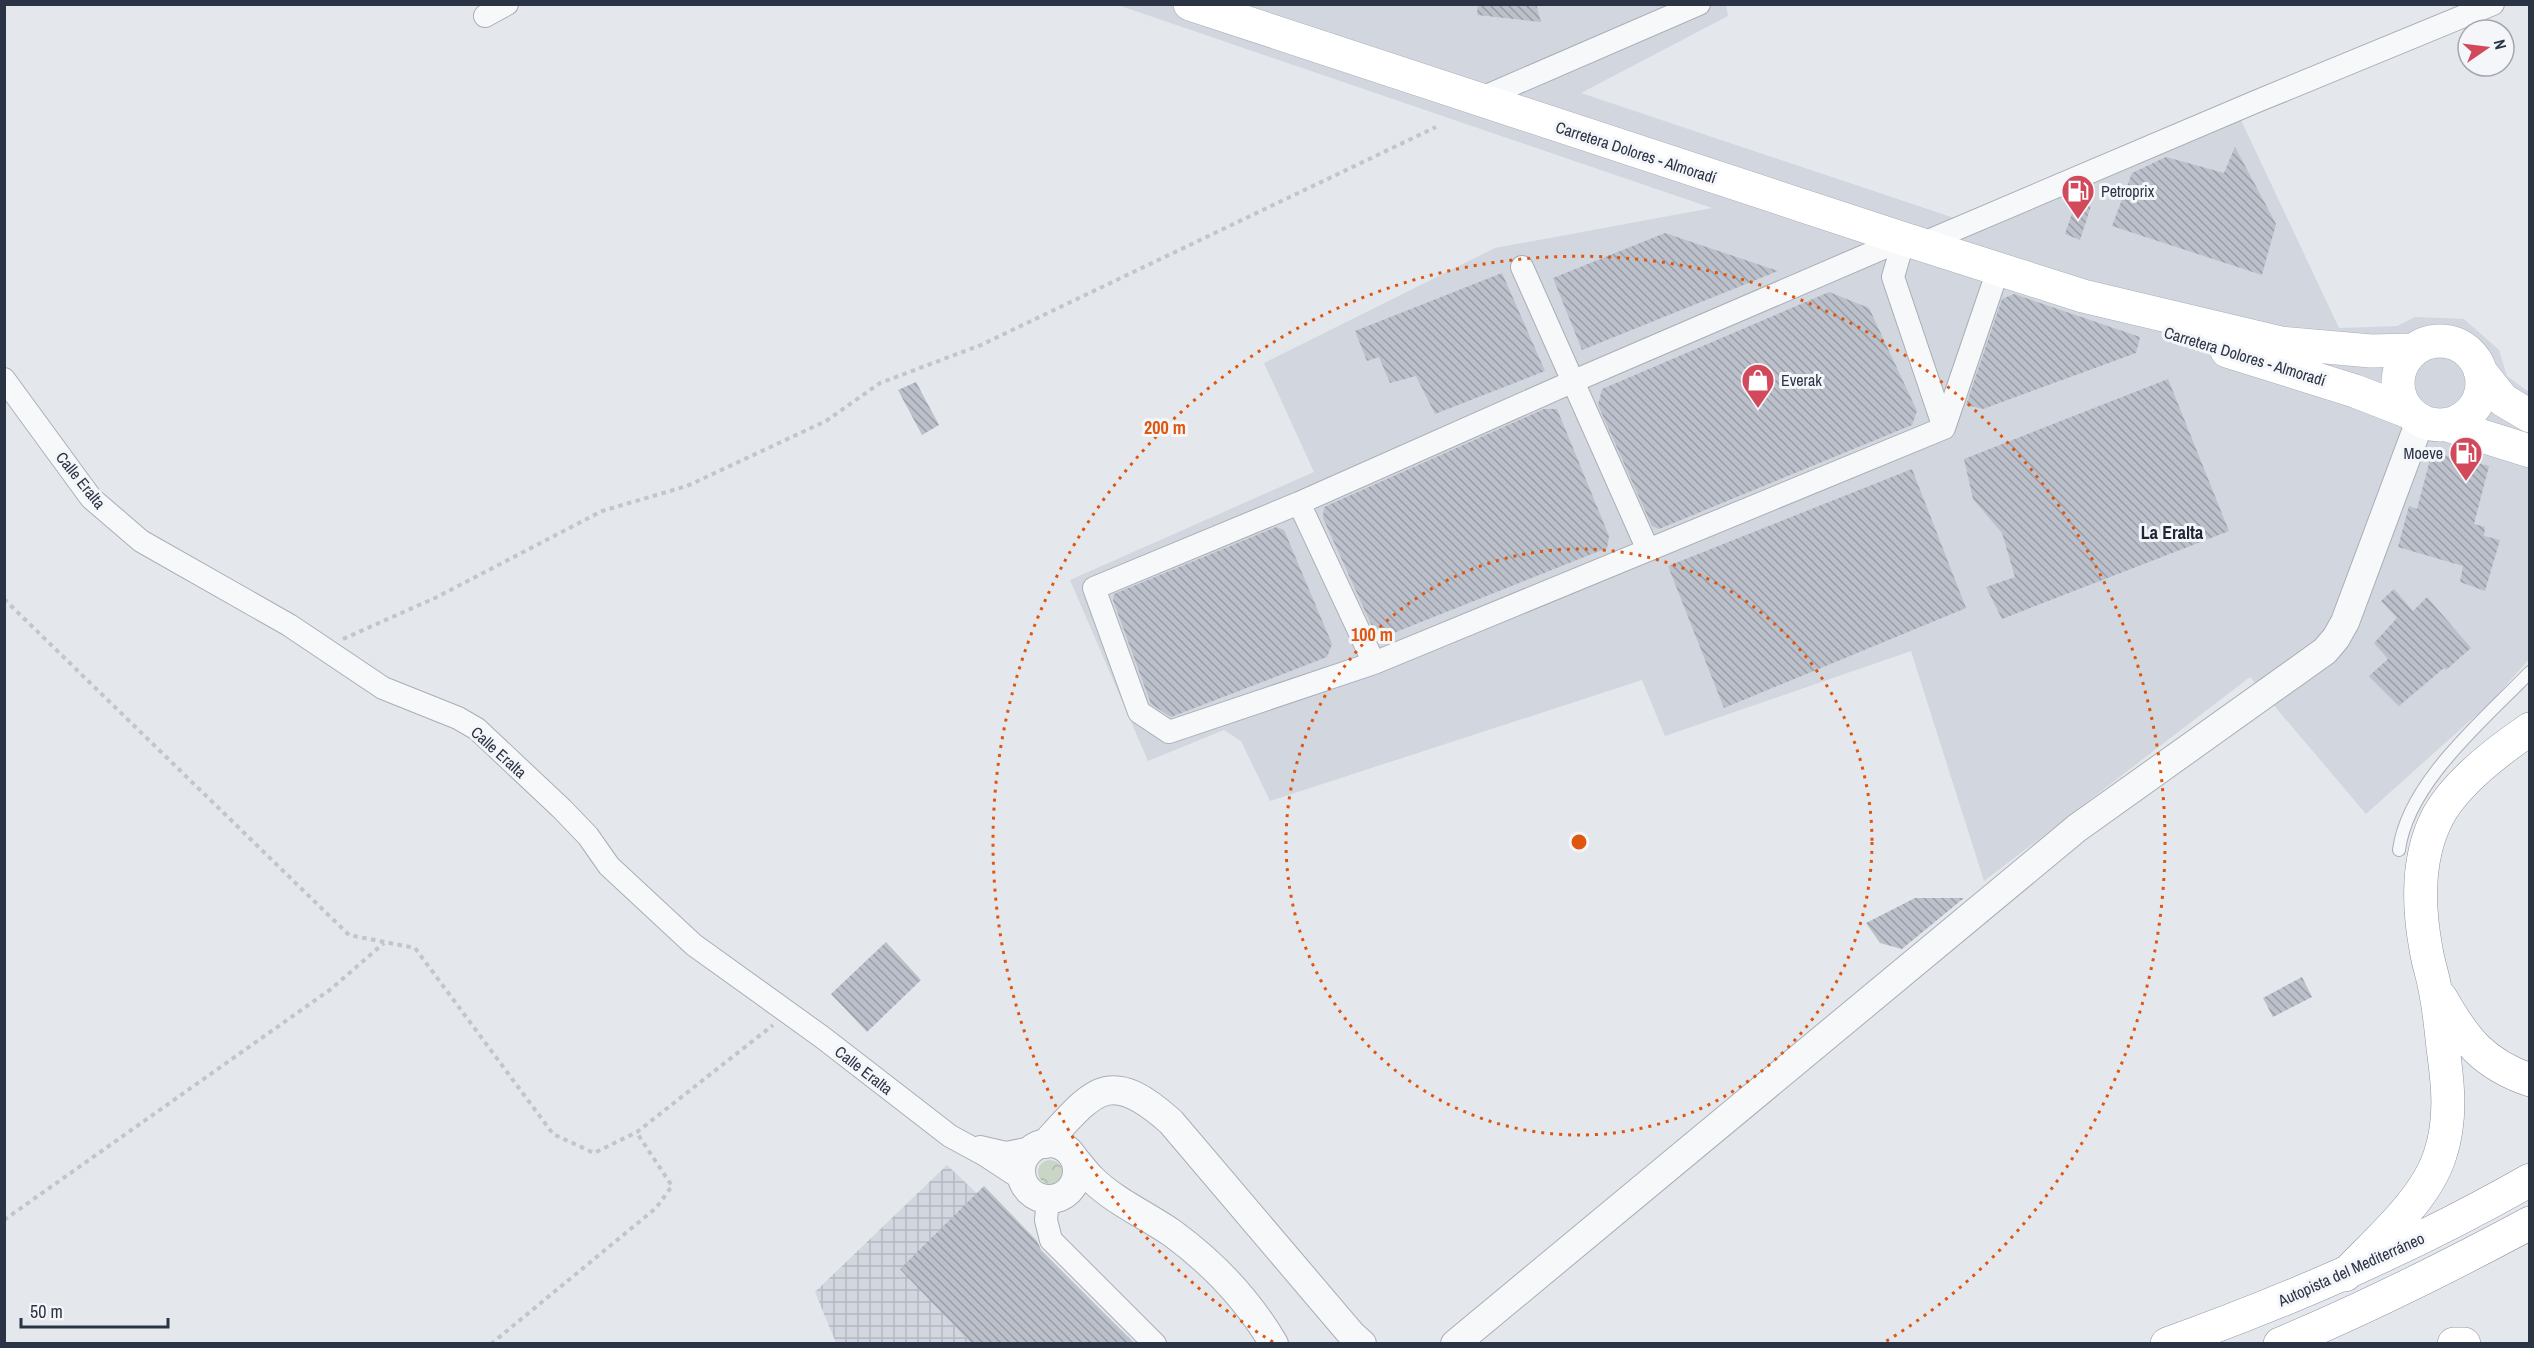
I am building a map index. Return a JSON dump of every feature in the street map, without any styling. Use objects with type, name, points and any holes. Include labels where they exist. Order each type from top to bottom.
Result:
[{"type":"main road","name":"Carretera Dolores - Almoradí","points":[[1190,4],[1477,100],[2083,296],[2281,343],[2371,351],[2413,350]]},
{"type":"main road","name":"Carretera Dolores - Almoradí","points":[[2083,296],[2140,323],[2355,391],[2426,419],[2529,451]]},
{"type":"main road","points":[[2480,372],[2482,385],[2475,405],[2461,420],[2426,419],[2401,401],[2398,387],[2399,373],[2404,361],[2413,350],[2432,342],[2452,343],[2464,349],[2474,359],[2480,372],[2503,400],[2529,416]]},
{"type":"main road","points":[[2345,1275],[2409,1207],[2428,1182],[2440,1157],[2448,1126],[2449,1091],[2435,988],[2426,950],[2421,912],[2421,878],[2426,845],[2439,815],[2458,789],[2487,762],[2529,729]]},
{"type":"main road","points":[[2435,988],[2460,1032],[2485,1056],[2511,1073],[2529,1080]]},
{"type":"main road","name":"Autopista del Mediterráneo","points":[[2167,1344],[2234,1320],[2345,1275],[2442,1228],[2529,1180]]},
{"type":"main road","points":[[2280,1344],[2360,1310],[2459,1262],[2529,1223]]},
{"type":"main road","points":[[2454,1344],[2464,1344]]},
{"type":"street","points":[[485,16],[507,4]]},
{"type":"street","points":[[1477,100],[1699,4]]},
{"type":"street","points":[[1998,270],[1944,428],[1374,663],[1169,732],[1139,712],[1094,588],[1299,503],[1574,381],[2493,4]]},
{"type":"street","points":[[1912,242],[1893,277],[1944,428]]},
{"type":"street","points":[[1522,267],[1648,550]]},
{"type":"street","name":"Calle Eralta","points":[[4,379],[92,498],[141,541],[289,625],[383,688],[458,718],[477,729],[562,809],[588,836],[609,866],[694,945],[950,1136]]},
{"type":"street","points":[[1455,1344],[2076,828],[2325,651],[2345,622],[2426,419]]},
{"type":"street","points":[[1299,503],[1374,663]]},
{"type":"street","points":[[1023,1180],[1022,1165],[1030,1151],[1040,1145],[1091,1097],[1105,1091],[1136,1094],[1153,1105],[1171,1122],[1362,1344]]},
{"type":"street","points":[[1080,1106],[1071,1135],[1072,1156],[1077,1174],[1071,1189],[1056,1197],[1046,1220],[1051,1240],[1155,1344]]},
{"type":"street","points":[[950,1136],[1006,1153],[1040,1145],[1059,1145],[1072,1156],[1092,1180],[1172,1233],[1210,1264],[1251,1309],[1274,1344]]},
{"type":"street","points":[[950,1136],[1023,1180],[1032,1194],[1056,1197],[1084,1195],[1135,1208]]},
{"type":"lane","points":[[2398,850],[2401,831],[2432,775],[2529,672]]},
{"type":"path","points":[[323,647],[435,598],[603,511],[697,481],[826,421],[880,383],[981,345],[1436,127]]},
{"type":"path","points":[[4,599],[349,934],[415,948],[553,1134],[594,1153],[637,1132],[787,1013]]},
{"type":"path","points":[[4,1220],[331,989],[384,942]]},
{"type":"path","points":[[491,1344],[656,1208],[672,1186],[637,1132]]},
{"type":"shaded area","points":[[1118,5],[1726,5],[1728,16],[1581,93],[1984,228],[2240,118],[2339,328],[2397,326],[2415,317],[2464,319],[2499,350],[2507,376],[2529,392],[2529,659],[2493,700],[2366,814],[2250,677],[1984,881],[1911,651],[1665,736],[1642,680],[1270,801],[1241,741],[1224,730],[1148,761],[1070,580],[1314,472],[1264,363],[1495,248],[1712,208]]},
{"type":"shaded area","points":[[947,1165],[1135,1343],[836,1343],[815,1292]]},
{"type":"green space","points":[[1050,1160],[1058,1164],[1062,1172],[1058,1180],[1050,1184],[1042,1180],[1038,1172],[1042,1164]]},
{"type":"building","points":[[1478,4],[1536,4],[1541,22],[1477,15]]},
{"type":"building","points":[[2235,147],[2276,224],[2262,275],[2112,226],[2132,173],[2166,157],[2224,173]]},
{"type":"building","name":"Petroprix","points":[[2076,201],[2091,206],[2080,240],[2065,234]]},
{"type":"building","points":[[1665,233],[1778,271],[1582,350],[1553,278]]},
{"type":"building","points":[[1502,273],[1545,371],[1435,414],[1416,376],[1390,383],[1379,357],[1367,361],[1355,331]]},
{"type":"building","name":"Everak","points":[[1829,292],[1869,308],[1917,411],[1912,425],[1659,529],[1652,526],[1598,405],[1602,389]]},
{"type":"building","points":[[2014,294],[2140,337],[2136,353],[1983,409],[1966,405],[2002,299]]},
{"type":"building","points":[[2168,379],[2229,531],[2002,619],[1986,587],[2015,577],[2002,533],[1973,499],[1964,459]]},
{"type":"building","points":[[916,382],[939,425],[922,435],[898,390]]},
{"type":"building","points":[[1544,409],[1557,409],[1609,536],[1607,548],[1386,636],[1375,633],[1323,518],[1324,507]]},
{"type":"building","points":[[2432,452],[2489,466],[2474,524],[2485,527],[2484,536],[2500,540],[2485,591],[2460,582],[2463,566],[2398,547],[2409,506],[2417,509]]},
{"type":"building","points":[[1912,469],[1966,608],[1724,708],[1668,566]]},
{"type":"building","points":[[1276,527],[1284,530],[1332,644],[1327,657],[1171,717],[1151,704],[1113,600],[1114,594]]},
{"type":"building","points":[[2394,589],[2413,611],[2427,597],[2471,648],[2399,706],[2369,676],[2388,659],[2374,643],[2397,618],[2381,601]]},
{"type":"building","points":[[1915,898],[1964,898],[1902,949],[1880,943],[1866,923]]},
{"type":"building","points":[[886,942],[921,980],[867,1032],[831,994]]},
{"type":"building","points":[[2302,977],[2312,997],[2273,1017],[2263,998]]},
{"type":"building","points":[[984,1186],[1037,1241],[1041,1250],[1135,1344],[972,1344],[900,1269]]},
{"type":"place","name":"Petroprix","points":[[2078,220]]},
{"type":"place","name":"Everak","points":[[1758,409]]},
{"type":"place","name":"Moeve","points":[[2466,482]]},
{"type":"district","name":"La Eralta","points":[[2172,533]]}]
